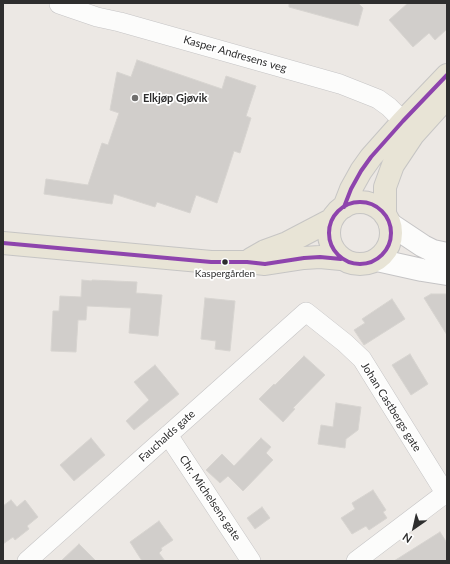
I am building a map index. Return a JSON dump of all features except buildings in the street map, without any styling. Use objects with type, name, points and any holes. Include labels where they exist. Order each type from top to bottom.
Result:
[{"type":"main road","points":[[447,75],[403,121],[361,171],[329,227],[329,241],[336,254],[341,259],[346,262],[359,265],[372,262],[377,260],[388,247],[391,236],[387,219],[385,187],[393,165],[413,135],[447,97]]},
{"type":"main road","points":[[247,262],[265,251],[287,243],[350,204],[362,202],[375,206],[387,219],[423,246],[433,251],[447,254]]},
{"type":"main road","points":[[3,243],[211,262],[247,262],[265,264],[304,258],[320,257],[341,259]]},
{"type":"main road","points":[[377,260],[447,274]]},
{"type":"street","name":"Kasper Andresens veg","points":[[59,4],[97,17],[120,22],[340,84],[378,99],[390,107],[403,121]]},
{"type":"street","name":"Fauchalds gate","points":[[27,561],[306,312]]},
{"type":"street","name":"Johan Castbergs gate","points":[[306,312],[362,359],[447,494]]},
{"type":"street","name":"Chr. Michelsens gate","points":[[168,435],[251,561]]},
{"type":"street","points":[[356,561],[447,494]]},
{"type":"transit line","points":[[344,207],[351,189],[371,157],[447,75]]},
{"type":"transit line","points":[[354,202],[366,202],[382,211],[389,221],[391,233],[389,245],[382,255],[366,264],[354,264],[343,259],[334,250],[329,239],[329,227],[334,216],[343,207],[354,202]]},
{"type":"transit line","points":[[3,243],[211,262],[247,262],[265,264],[304,258],[320,257],[341,259]]},
{"type":"place","name":"Elkjøp Gjøvik","points":[[135,98]]},
{"type":"place","name":"Kaspergården","points":[[225,262]]}]
